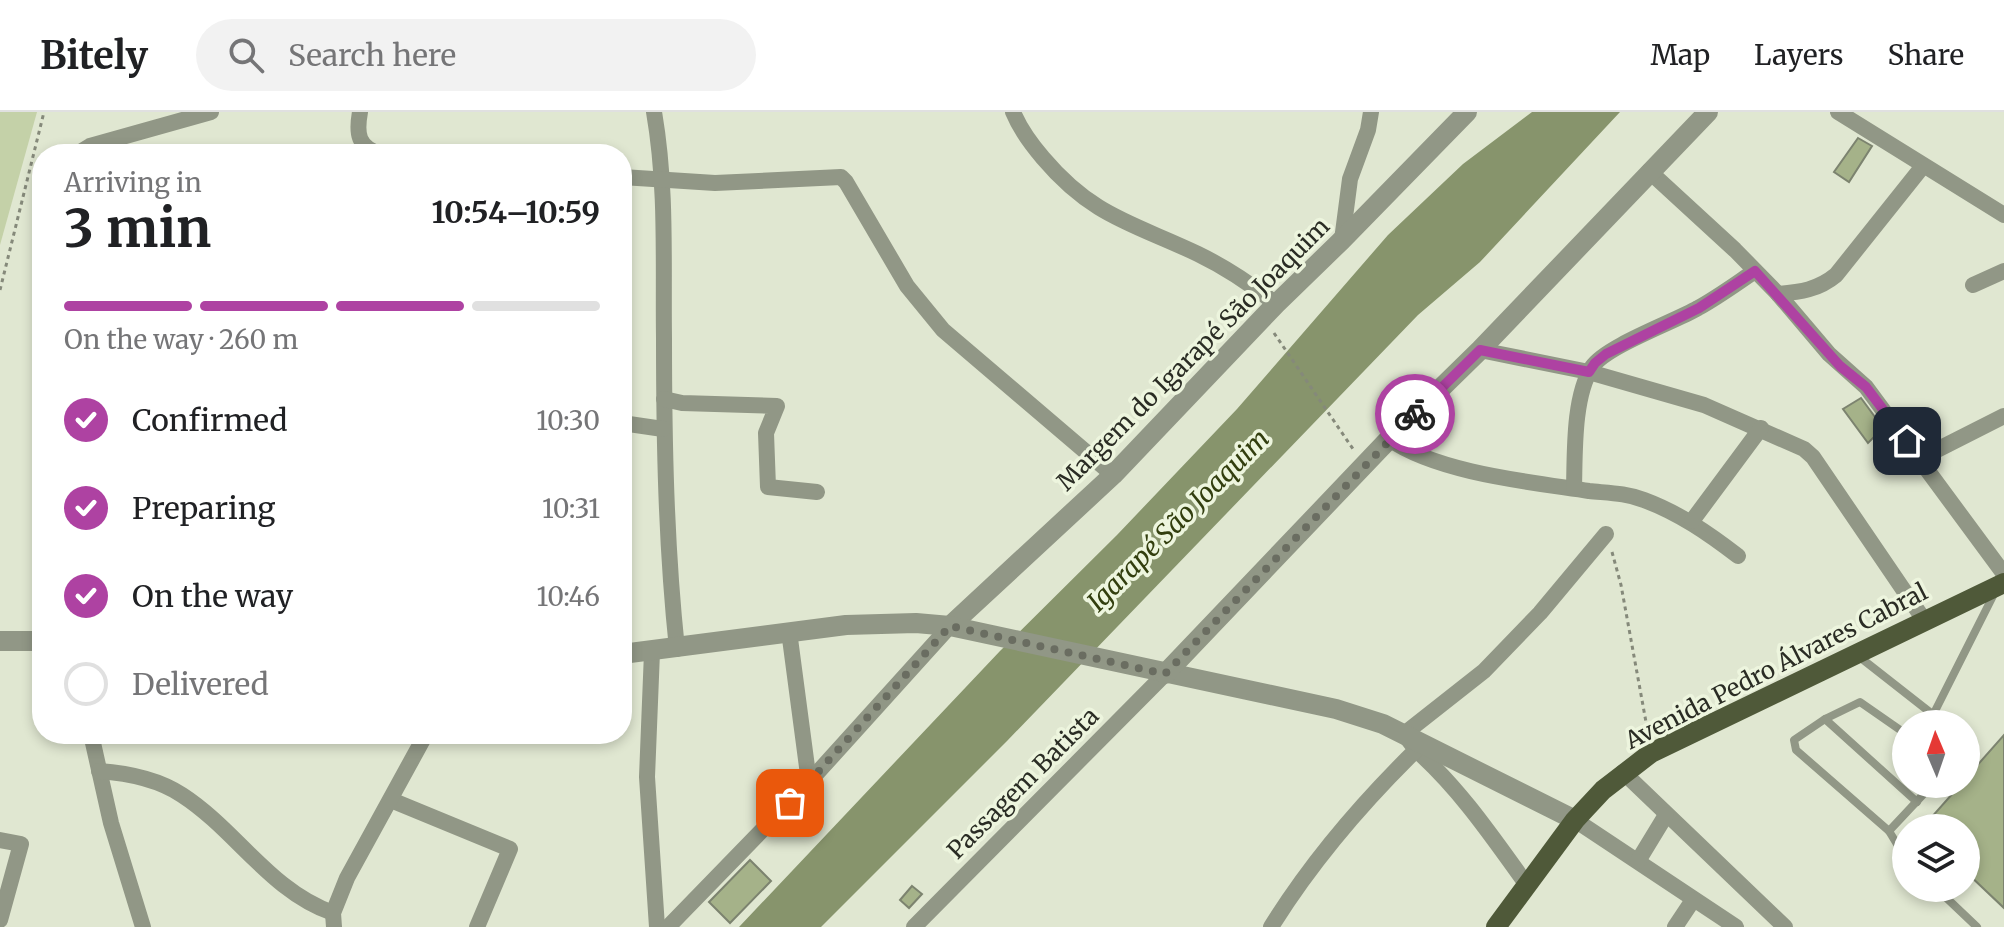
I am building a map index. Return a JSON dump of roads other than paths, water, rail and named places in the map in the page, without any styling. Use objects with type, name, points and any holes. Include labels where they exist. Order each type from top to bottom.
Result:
[{"type":"main road","name":"Avenida Pedro Álvares Cabral","points":[[1496,927],[1575,820],[1623,772],[1651,753],[2002,581]]},
{"type":"street","points":[[96,144],[211,112]]},
{"type":"street","points":[[360,112],[360,144]]},
{"type":"street","points":[[654,112],[664,181],[663,429],[667,539],[677,649]]},
{"type":"street","points":[[1013,112],[1030,143],[1075,193],[1138,229],[1227,269],[1276,304]]},
{"type":"street","points":[[1342,240],[1350,179],[1368,130],[1371,112]]},
{"type":"street","name":"Margem do Igarapé São Joaquim","points":[[957,627],[1113,475],[1276,304],[1467,112]]},
{"type":"street","points":[[1165,674],[1708,112]]},
{"type":"street","points":[[1838,112],[2004,215]]},
{"type":"street","points":[[1778,294],[1813,289],[1836,275],[1923,166]]},
{"type":"street","points":[[1649,171],[1755,271],[1829,354],[1866,387],[2002,581]]},
{"type":"street","points":[[632,178],[749,182],[835,176],[846,182],[907,286],[943,330],[1113,475]]},
{"type":"street","points":[[1574,488],[1578,409],[1589,372],[1595,363],[1606,354],[1699,308],[1755,271]]},
{"type":"street","points":[[1973,285],[2004,271]]},
{"type":"street","points":[[1480,350],[1589,372],[1704,405],[1793,442],[1813,457],[1924,620]]},
{"type":"street","points":[[664,399],[682,403],[777,406],[766,433],[768,487],[817,492]]},
{"type":"street","points":[[1919,459],[2004,416]]},
{"type":"street","points":[[632,424],[663,429]]},
{"type":"street","points":[[1692,521],[1761,428]]},
{"type":"street","points":[[1389,439],[1412,454],[1435,462],[1643,499],[1692,521],[1738,556]]},
{"type":"street","points":[[1271,927],[1318,857],[1372,794],[1410,742],[1540,613],[1606,534]]},
{"type":"street","points":[[632,653],[789,631],[873,623],[957,627],[1336,709],[1575,820],[1736,927]]},
{"type":"street","points":[[668,927],[957,627]]},
{"type":"street","points":[[789,631],[809,782]]},
{"type":"street","points":[[0,641],[32,641]]},
{"type":"street","points":[[652,652],[647,777],[657,927]]},
{"type":"street","name":"Passagem Batista","points":[[917,926],[1165,674]]},
{"type":"street","points":[[1410,742],[1474,812],[1527,885]]},
{"type":"street","points":[[93,744],[111,823],[143,927]]},
{"type":"street","points":[[99,771],[121,772],[179,793],[200,808],[285,887],[334,920],[347,878],[421,744]]},
{"type":"street","points":[[1623,772],[1785,927]]},
{"type":"street","points":[[391,800],[509,848],[477,927]]},
{"type":"street","points":[[1638,861],[1666,815]]},
{"type":"street","points":[[0,840],[21,844],[0,920]]},
{"type":"street","points":[[1675,927],[1693,900]]},
{"type":"lane","points":[[1936,710],[2002,581]]},
{"type":"lane","points":[[1856,654],[1927,710]]},
{"type":"lane","points":[[1892,724],[1860,702],[1825,719],[1794,740],[1796,750],[1892,836]]},
{"type":"lane","points":[[1825,719],[1917,802]]},
{"type":"lane","points":[[1889,831],[1921,798]]},
{"type":"lane","points":[[1951,902],[1977,927]]},
{"type":"water","name":"Igarapé São Joaquim","points":[[1532,112],[1620,112],[1480,262],[1418,315],[1007,741],[821,927],[739,927],[1000,651],[1117,535],[1237,409],[1388,235],[1463,164]]}]
